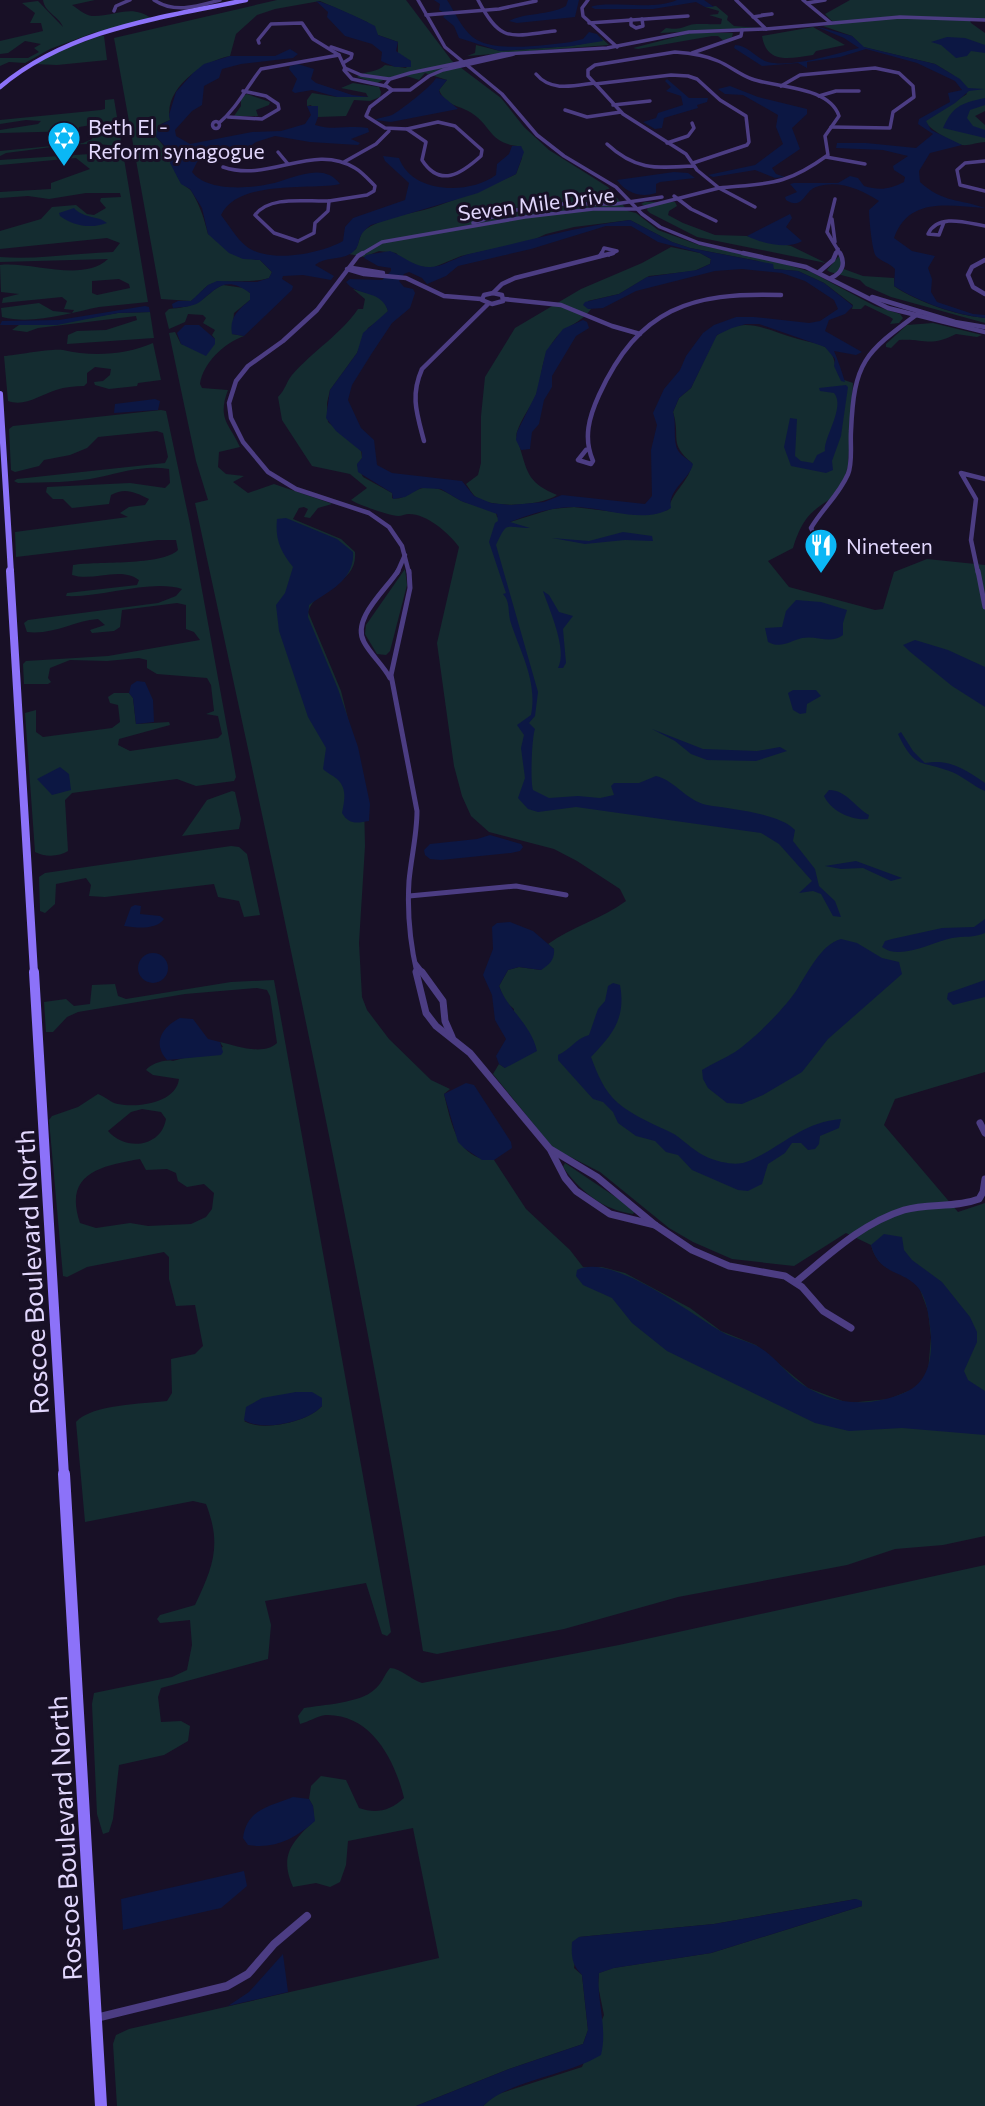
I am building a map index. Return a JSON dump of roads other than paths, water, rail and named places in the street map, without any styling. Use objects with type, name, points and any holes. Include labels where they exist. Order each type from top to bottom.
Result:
[{"type":"street","points":[[114,11],[116,6],[130,0]]},
{"type":"street","points":[[154,0],[161,6],[178,8],[220,0]]},
{"type":"street","points":[[0,87],[34,61],[78,41],[123,27],[246,0]]},
{"type":"street","points":[[416,0],[440,40],[502,94],[550,146],[611,184],[660,227],[687,239],[785,260],[819,272],[888,308],[985,330]]},
{"type":"street","points":[[478,0],[494,27],[502,32],[555,31]]},
{"type":"street","points":[[588,0],[582,12],[589,23],[617,47]]},
{"type":"street","points":[[736,0],[766,29]]},
{"type":"street","points":[[803,0],[825,0]]},
{"type":"street","points":[[426,15],[484,10],[536,1]]},
{"type":"street","points":[[809,2],[831,23]]},
{"type":"street","points":[[753,17],[762,15]]},
{"type":"street","points":[[589,23],[688,16]]},
{"type":"street","points":[[385,86],[393,78],[513,54],[617,47],[680,33],[766,29],[912,16],[985,20]]},
{"type":"street","points":[[259,43],[258,40],[268,26],[286,17]]},
{"type":"street","points":[[292,17],[306,26],[313,38],[340,55],[344,73],[352,79],[393,90],[410,90],[437,73],[465,64]]},
{"type":"street","points":[[631,19],[631,25],[636,28],[643,26],[642,19]]},
{"type":"street","points":[[278,22],[300,22]]},
{"type":"street","points":[[730,41],[735,36],[735,30]]},
{"type":"street","points":[[583,64],[593,67],[663,54],[692,53],[739,38],[742,30]]},
{"type":"street","points":[[327,47],[352,54],[344,66]]},
{"type":"street","points":[[692,53],[729,65],[750,79],[819,96],[838,110],[838,119],[825,136],[828,152],[826,158]]},
{"type":"street","points":[[219,123],[235,110],[243,91],[256,72],[269,66],[340,55]]},
{"type":"street","points":[[344,66],[361,75],[412,79],[418,85]]},
{"type":"street","points":[[593,67],[588,73],[594,83],[621,112],[685,153],[703,176],[755,207]]},
{"type":"street","points":[[781,86],[800,75],[875,68],[899,73],[914,86],[914,97],[893,112],[890,128],[831,127]]},
{"type":"street","points":[[536,74],[543,83],[553,87],[671,75],[688,76],[746,116],[749,142],[708,160],[665,169],[643,167],[607,144]]},
{"type":"street","points":[[393,90],[370,107],[366,114],[369,121],[389,131],[434,123],[453,124],[479,146],[482,153],[461,173],[438,174],[423,162],[427,145],[424,140],[407,128]]},
{"type":"street","points":[[228,117],[258,119],[274,115],[279,109],[278,104],[270,98],[243,91]]},
{"type":"street","points":[[819,96],[833,91],[859,91]]},
{"type":"street","points":[[614,105],[650,101]]},
{"type":"street","points":[[565,110],[587,117],[621,112]]},
{"type":"street","points":[[667,143],[690,134],[694,128],[692,123]]},
{"type":"street","points":[[344,162],[363,149],[384,140],[389,131]]},
{"type":"street","points":[[278,152],[288,164]]},
{"type":"street","points":[[674,196],[720,187],[788,181],[826,158],[865,164]]},
{"type":"street","points":[[223,167],[234,173],[246,173],[326,159],[344,162],[362,170],[376,189],[367,195],[329,201],[276,203],[260,207],[255,213],[275,236],[301,239],[313,233],[315,223],[330,208],[329,201]]},
{"type":"street","points":[[985,161],[963,164],[957,170],[960,185],[985,191]]},
{"type":"street","points":[[674,196],[691,209],[716,221]]},
{"type":"street","name":"Seven Mile Drive","points":[[441,232],[511,211],[552,204],[632,202],[674,196]]},
{"type":"street","name":"Seven Mile Drive","points":[[654,1225],[622,1218],[591,1203],[570,1184],[550,1149],[470,1054],[436,1026],[426,1013],[409,940],[408,897],[418,822],[391,681],[391,663],[410,588],[405,553],[389,527],[369,513],[296,489],[274,477],[243,442],[231,418],[230,396],[239,376],[317,310],[358,256],[374,245],[396,238],[593,209],[637,209],[674,196]]},
{"type":"street","points":[[835,199],[832,219],[835,243]]},
{"type":"street","points":[[831,278],[839,274],[844,259],[827,232],[827,225],[832,219]]},
{"type":"street","points":[[944,222],[939,235],[928,234],[932,225],[944,222],[985,226]]},
{"type":"street","points":[[819,272],[833,260],[838,249]]},
{"type":"street","points":[[347,269],[364,274],[386,274],[403,278],[444,296],[481,299],[494,293],[499,286],[516,276],[577,265],[600,257]]},
{"type":"street","points":[[985,260],[972,267],[968,275],[973,287],[985,295]]},
{"type":"street","points":[[850,288],[920,312],[985,330]]},
{"type":"street","points":[[494,293],[504,299],[561,304],[612,326],[640,334]]},
{"type":"street","points":[[586,450],[591,417],[602,390],[640,334],[673,310],[702,299],[733,294],[781,295]]},
{"type":"street","points":[[481,299],[488,304],[504,299]]},
{"type":"street","points":[[424,441],[414,399],[419,376],[439,348],[473,322],[488,304]]},
{"type":"street","points":[[820,546],[811,528],[835,498],[849,471],[852,400],[860,368],[876,345],[920,312]]},
{"type":"street","name":"Roscoe Boulevard North","points":[[0,394],[101,2106]]},
{"type":"street","points":[[985,479],[961,473],[976,499],[971,540],[985,607]]},
{"type":"street","name":"Seven Mile Drive","points":[[391,681],[362,638],[359,629],[363,619],[399,573],[405,553]]},
{"type":"street","points":[[408,897],[516,886],[566,895]]},
{"type":"street","name":"Seven Mile Drive","points":[[415,963],[424,971],[443,1001],[445,1021],[453,1038]]},
{"type":"street","points":[[980,1123],[985,1133]]},
{"type":"street","name":"Seven Mile Drive","points":[[550,1149],[618,1192],[654,1225],[692,1250],[717,1262],[743,1269],[775,1272],[796,1282],[823,1311],[851,1328]]},
{"type":"street","points":[[796,1282],[864,1229],[890,1215],[918,1206],[974,1202],[982,1196],[985,1179]]},
{"type":"street","points":[[96,2018],[227,1986],[248,1974],[274,1944],[307,1916]]},
{"type":"water","points":[[434,0],[447,0],[468,32],[486,44],[510,47],[549,45],[583,39],[589,32],[597,34],[603,41],[500,51],[459,38],[454,26],[443,17],[446,14],[439,10],[440,4]]},
{"type":"water","points":[[568,0],[579,0],[575,17],[517,23],[509,21],[559,9],[566,6]]},
{"type":"water","points":[[677,0],[704,0],[714,7],[705,7],[696,2],[653,9],[591,7],[608,4],[656,5]]},
{"type":"water","points":[[316,1],[375,26],[378,35],[398,42],[396,51],[411,61],[411,67],[395,67],[381,61],[382,52],[372,44],[345,36],[327,17],[328,12]]},
{"type":"water","points":[[815,26],[852,36],[864,47],[935,64],[960,79],[968,88],[985,89],[969,91],[926,121],[931,130],[962,145],[930,153],[919,171],[920,182],[936,194],[985,208],[932,206],[910,215],[894,238],[912,251],[935,256],[928,268],[932,279],[931,292],[937,302],[973,314],[985,315],[985,318],[938,307],[894,286],[895,269],[878,258],[873,248],[869,210],[879,201],[857,189],[832,184],[812,189],[800,202],[792,203],[786,200],[785,197],[797,192],[790,184],[794,183],[838,183],[850,176],[858,178],[864,186],[880,189],[904,182],[905,177],[894,170],[893,166],[908,156],[883,150],[836,148],[837,143],[916,148],[933,134],[918,124],[919,119],[950,102],[948,93],[962,90],[955,81],[917,63],[866,49],[840,57],[807,62],[807,68],[798,63],[762,66],[734,48],[735,45],[748,49],[768,62],[789,63],[814,60],[859,48],[844,38]]},
{"type":"water","points":[[947,37],[965,38],[985,45],[985,53],[971,51],[967,56],[956,58],[941,45],[931,42]]},
{"type":"water","points":[[290,49],[298,54],[293,58],[222,69],[219,78],[204,86],[202,105],[192,111],[175,130],[176,136],[190,144],[252,132],[281,131],[305,124],[311,115],[307,106],[318,106],[315,125],[328,128],[368,128],[369,132],[351,139],[360,143],[358,145],[310,142],[275,136],[256,142],[246,149],[214,153],[197,162],[192,172],[198,178],[207,183],[228,187],[260,186],[316,172],[333,177],[340,184],[272,189],[241,197],[229,204],[221,215],[242,243],[256,251],[280,256],[308,253],[333,246],[343,241],[345,227],[353,218],[405,200],[409,183],[383,156],[399,158],[406,170],[416,179],[442,188],[457,188],[471,186],[496,175],[497,164],[509,154],[512,146],[521,146],[524,152],[516,174],[478,193],[371,225],[362,233],[358,246],[349,255],[324,260],[315,265],[334,276],[331,280],[303,275],[283,276],[282,279],[293,286],[292,290],[244,336],[232,334],[235,315],[250,300],[250,293],[242,288],[223,285],[195,304],[173,308],[172,304],[191,301],[208,285],[217,281],[257,282],[269,278],[272,272],[260,260],[243,259],[229,253],[208,234],[202,208],[190,189],[181,184],[170,163],[170,151],[156,137],[158,126],[170,120],[176,92],[204,64],[230,56],[275,56]]},
{"type":"water","points":[[298,64],[314,69],[311,79],[316,83],[352,95],[369,97],[337,97],[312,90],[295,93],[292,91],[297,79],[289,69],[290,66]]},
{"type":"water","points":[[436,78],[447,80],[439,90],[440,94],[458,109],[391,122],[375,120],[396,113]]},
{"type":"water","points":[[667,79],[689,98],[708,98],[707,102],[697,105],[698,108],[664,118],[662,128],[655,129],[643,122],[656,118],[658,113],[683,105],[681,96],[666,91],[671,87],[665,81]]},
{"type":"water","points":[[730,86],[758,97],[807,109],[807,114],[792,128],[800,149],[772,168],[776,174],[785,177],[775,178],[755,170],[713,177],[708,175],[755,165],[783,144],[776,127],[778,115],[743,95],[725,94],[718,89]]},
{"type":"water","points":[[985,98],[985,105],[970,110],[967,118],[973,126],[985,130],[985,138],[943,128],[958,107]]},
{"type":"water","points":[[674,172],[688,173],[695,178],[660,182],[656,184],[656,193],[645,195],[629,191],[617,180]]},
{"type":"water","points":[[74,208],[82,214],[107,223],[82,226],[60,216],[59,213]]},
{"type":"water","points":[[790,214],[792,218],[786,227],[802,241],[782,245],[747,236]]},
{"type":"water","points":[[630,220],[672,242],[690,248],[773,264],[774,269],[798,271],[824,283],[853,306],[845,314],[829,320],[825,331],[862,352],[856,355],[834,351],[845,382],[841,381],[834,366],[835,359],[825,347],[759,324],[746,324],[717,335],[691,388],[679,398],[673,412],[677,448],[680,454],[693,464],[672,496],[671,508],[660,513],[636,515],[566,507],[510,522],[530,528],[508,527],[496,545],[538,692],[535,716],[529,723],[535,729],[533,790],[549,798],[600,798],[614,795],[611,786],[614,783],[639,783],[656,776],[699,803],[778,819],[795,830],[793,841],[815,869],[819,886],[835,901],[841,917],[833,916],[821,894],[813,891],[799,893],[812,881],[779,844],[761,833],[576,807],[538,812],[528,809],[518,798],[525,778],[521,748],[524,735],[517,725],[531,715],[532,690],[489,542],[498,521],[497,514],[461,501],[441,489],[421,488],[405,497],[393,499],[392,493],[358,472],[357,464],[362,458],[362,452],[336,431],[326,418],[330,390],[357,353],[363,333],[388,311],[380,299],[356,290],[346,282],[350,279],[382,280],[391,271],[391,268],[378,266],[364,258],[366,255],[390,251],[418,265],[434,267],[469,254]],"holes":[[[606,226],[631,226],[658,242],[700,253],[711,259],[710,264],[697,270],[647,277],[619,294],[585,302],[583,305],[588,309],[603,308],[636,291],[715,271],[742,269],[782,273],[805,281],[834,300],[838,309],[820,321],[809,323],[736,317],[714,325],[703,333],[686,356],[680,370],[664,389],[653,413],[657,425],[651,450],[652,496],[645,504],[562,495],[544,502],[511,505],[491,503],[474,496],[462,481],[392,473],[377,465],[374,440],[361,428],[348,400],[352,385],[392,323],[410,308],[415,293],[399,281],[404,274],[409,272],[422,278],[427,284],[446,276],[458,266],[531,249]]]},
{"type":"water","points":[[149,307],[150,312],[118,313],[57,325],[0,325],[2,321],[59,320]]},
{"type":"water","points":[[583,320],[589,328],[576,336],[552,376],[552,387],[544,400],[539,424],[532,432],[530,449],[521,450],[516,440],[517,432],[536,394],[546,351],[563,329]]},
{"type":"water","points":[[185,325],[199,325],[215,339],[215,344],[206,356],[181,344],[177,333]]},
{"type":"water","points":[[848,387],[841,436],[832,461],[833,470],[826,473],[791,466],[784,447],[790,418],[797,419],[795,456],[801,461],[813,463],[817,455],[825,451],[837,406],[834,393],[820,391],[819,388]]},
{"type":"water","points":[[155,399],[160,401],[158,410],[114,413],[115,404]]},
{"type":"water","points":[[286,518],[337,539],[353,552],[350,570],[339,584],[309,605],[308,617],[338,689],[358,747],[370,804],[369,821],[350,821],[342,813],[343,787],[323,769],[326,748],[308,717],[279,631],[276,605],[285,593],[293,567],[282,550],[277,533],[277,519]]},
{"type":"water","points":[[623,532],[652,536],[653,541],[625,540],[585,544],[552,538],[589,541]]},
{"type":"water","points":[[543,591],[549,595],[559,612],[573,616],[563,629],[566,663],[563,668],[558,668],[561,651],[559,640]]},
{"type":"water","points":[[796,600],[821,602],[847,610],[843,635],[828,640],[808,637],[781,645],[768,642],[765,628],[782,627],[786,611]]},
{"type":"water","points":[[915,640],[948,650],[985,667],[985,707],[952,686],[903,645]]},
{"type":"water","points":[[137,681],[145,682],[153,700],[154,722],[136,724],[133,698],[129,693],[131,685]]},
{"type":"water","points":[[793,690],[816,690],[821,696],[807,704],[806,713],[800,714],[793,710],[788,693]]},
{"type":"water","points":[[652,729],[703,749],[757,751],[780,747],[787,751],[756,761],[707,760],[691,754],[675,741]]},
{"type":"water","points":[[901,732],[913,751],[925,763],[942,762],[957,766],[985,783],[985,791],[952,772],[920,762],[914,759],[898,734]]},
{"type":"water","points":[[60,767],[69,774],[71,790],[52,795],[37,779]]},
{"type":"water","points":[[829,790],[845,796],[869,815],[868,819],[855,818],[837,810],[824,796]]},
{"type":"water","points":[[490,835],[521,844],[523,847],[520,851],[511,853],[441,860],[430,859],[425,855],[424,850],[430,844]]},
{"type":"water","points":[[856,861],[902,878],[891,881],[863,868],[841,869],[825,866]]},
{"type":"water","points":[[141,906],[140,914],[160,916],[164,919],[151,927],[124,926],[131,907]]},
{"type":"water","points":[[985,919],[985,933],[981,935],[952,938],[907,951],[889,951],[882,947],[885,941],[892,939],[942,928],[974,927]]},
{"type":"water","points":[[510,922],[533,931],[554,949],[554,956],[541,970],[519,967],[508,970],[499,986],[530,1033],[537,1051],[505,1068],[499,1064],[496,1056],[506,1039],[495,1020],[492,995],[483,975],[493,949],[492,927],[497,923]]},
{"type":"water","points":[[841,939],[857,943],[882,958],[899,962],[902,974],[828,1039],[802,1072],[742,1104],[727,1103],[708,1088],[702,1070],[735,1052],[759,1032],[790,999],[821,953]]},
{"type":"water","points":[[153,953],[164,957],[168,968],[164,979],[153,983],[142,979],[138,968],[142,957]]},
{"type":"water","points":[[985,980],[985,997],[953,1005],[947,999],[948,993]]},
{"type":"water","points":[[613,983],[620,985],[619,1016],[606,1041],[591,1057],[609,1093],[631,1112],[674,1134],[704,1156],[733,1164],[758,1157],[814,1125],[841,1119],[839,1128],[820,1136],[815,1149],[808,1150],[801,1143],[792,1143],[785,1153],[768,1164],[762,1184],[748,1191],[738,1190],[692,1170],[678,1155],[666,1152],[655,1141],[636,1136],[618,1123],[613,1112],[603,1102],[593,1099],[558,1060],[558,1055],[589,1035],[598,1009],[605,1001],[608,986]]},
{"type":"water","points":[[180,1018],[193,1019],[208,1039],[220,1042],[223,1052],[221,1055],[167,1060],[160,1048],[161,1036],[168,1026]]},
{"type":"water","points":[[466,1083],[474,1085],[511,1142],[512,1148],[494,1160],[482,1160],[458,1142],[444,1094]]},
{"type":"water","points":[[884,1234],[902,1237],[904,1250],[912,1260],[942,1282],[970,1317],[977,1332],[977,1342],[964,1371],[968,1380],[985,1391],[985,1435],[902,1428],[849,1431],[815,1423],[667,1351],[632,1323],[612,1298],[583,1285],[576,1276],[577,1270],[592,1267],[630,1277],[722,1332],[760,1348],[796,1380],[822,1395],[849,1402],[877,1401],[916,1386],[928,1367],[931,1344],[929,1319],[922,1294],[916,1285],[883,1265],[876,1257],[871,1245]]},
{"type":"water","points":[[312,1392],[322,1398],[322,1406],[306,1417],[284,1424],[252,1424],[244,1420],[246,1407],[262,1398]]},
{"type":"water","points":[[293,1797],[309,1799],[315,1821],[300,1833],[276,1844],[248,1845],[243,1838],[245,1828],[254,1815]]},
{"type":"water","points":[[244,1871],[247,1886],[221,1908],[123,1930],[121,1899]]},
{"type":"water","points":[[856,1899],[862,1901],[862,1906],[711,1953],[614,1968],[599,1973],[603,2034],[601,2055],[508,2090],[483,2106],[416,2106],[509,2069],[583,2044],[588,2030],[582,1975],[574,1964],[572,1952],[572,1942],[579,1937],[714,1924]]},
{"type":"water","points":[[283,1954],[288,1992],[228,2006],[249,1992]]},
{"type":"place","name":"Beth El - Reform synagogue","points":[[64,168]]},
{"type":"place","name":"Nineteen","points":[[821,575]]}]
